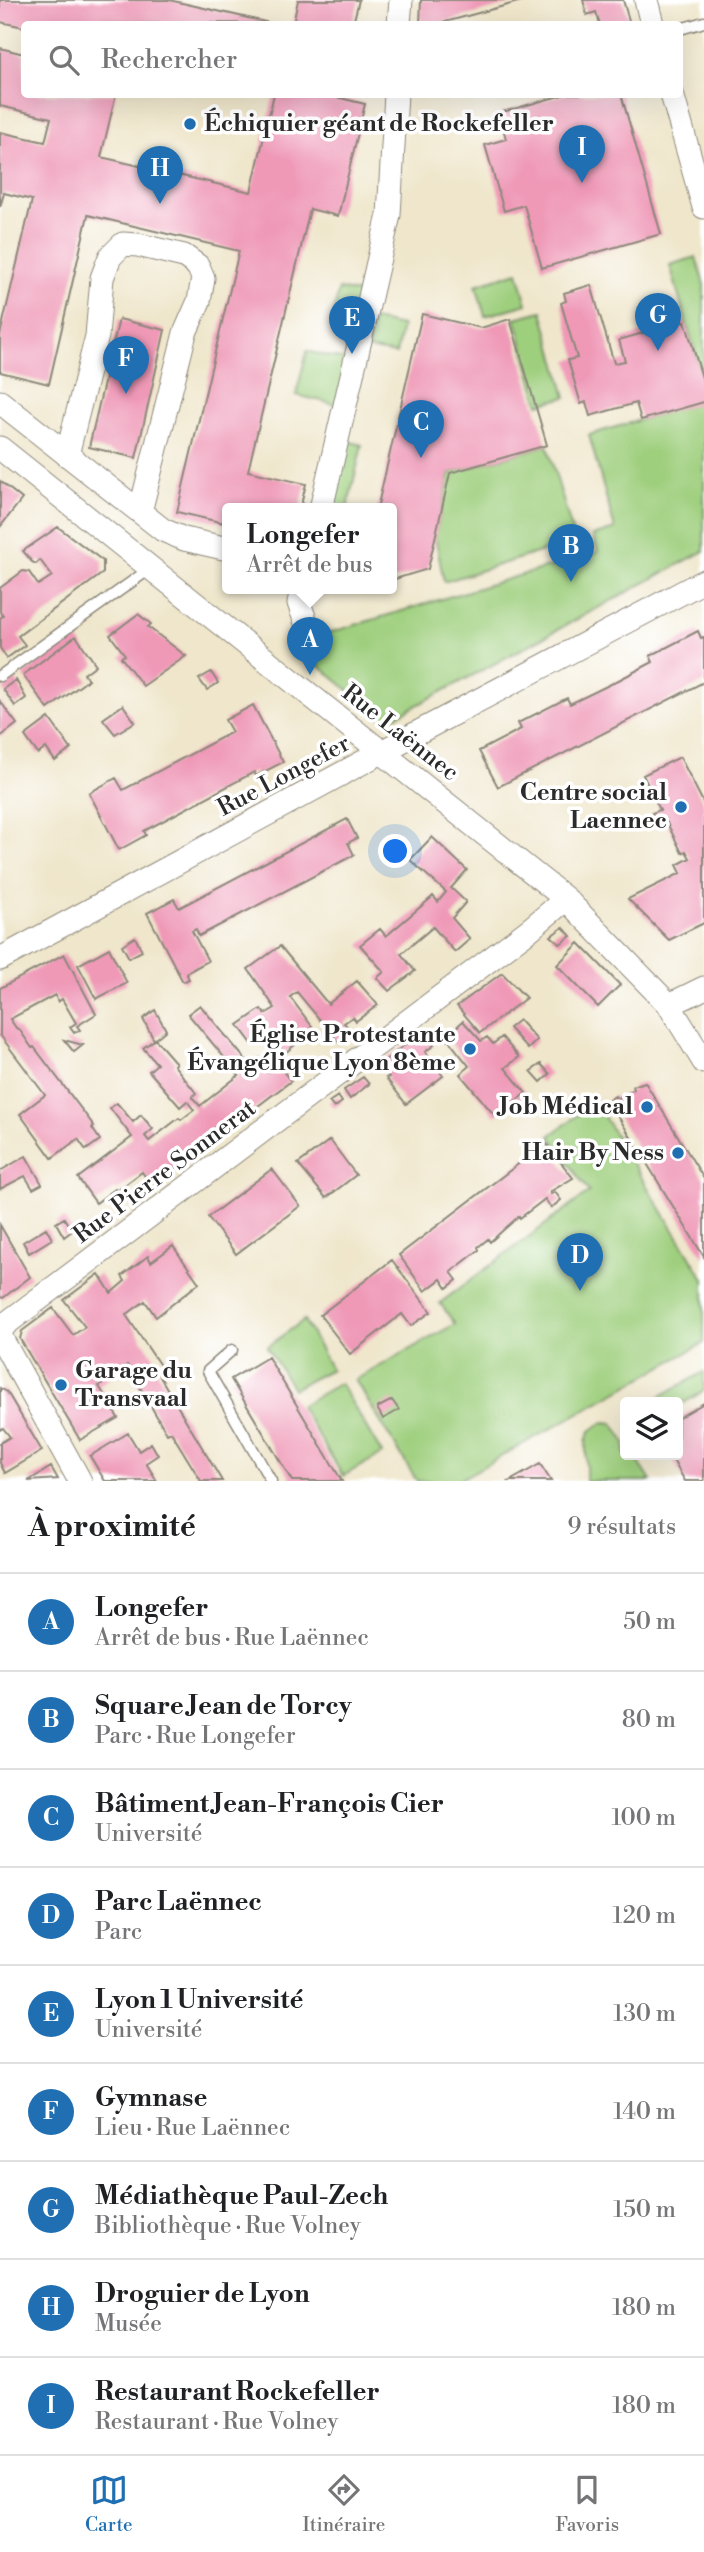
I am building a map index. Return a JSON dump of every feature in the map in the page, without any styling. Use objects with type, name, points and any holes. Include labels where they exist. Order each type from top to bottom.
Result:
[{"type":"street","points":[[399,21],[401,0]]},
{"type":"street","points":[[646,0],[651,21]]},
{"type":"street","points":[[322,503],[389,215],[396,98]]},
{"type":"street","points":[[673,98],[704,207]]},
{"type":"street","points":[[68,454],[97,336],[102,278],[110,257],[123,244],[184,256],[198,266],[203,278],[200,301],[185,333],[140,512]]},
{"type":"street","points":[[0,402],[163,530],[184,539],[222,548]]},
{"type":"street","name":"Rue Laënnec","points":[[3,456],[151,568],[566,899],[669,1005],[704,1062]]},
{"type":"street","name":"Rue Longefer","points":[[0,959],[704,582]]},
{"type":"street","points":[[301,594],[299,603],[309,631]]},
{"type":"street","name":"Rue Pierre Sonnerat","points":[[0,1337],[4,1326],[529,930],[566,899]]},
{"type":"street","points":[[669,1005],[704,988]]},
{"type":"street","points":[[0,1337],[80,1481]]},
{"type":"lane","points":[[683,28],[704,22]]},
{"type":"lane","points":[[0,676],[151,568]]},
{"type":"lane","points":[[232,1350],[208,1371],[271,1481]]},
{"type":"green space","points":[[696,257],[704,285],[704,384],[670,265]]},
{"type":"green space","points":[[518,272],[527,304],[485,316],[476,285]]},
{"type":"green space","points":[[339,289],[366,295],[361,316],[334,310]]},
{"type":"green space","points":[[542,311],[566,397],[539,404],[515,318]]},
{"type":"green space","points":[[373,320],[402,326],[396,354],[367,349]]},
{"type":"green space","points":[[307,351],[349,361],[339,405],[296,395]]},
{"type":"green space","points":[[704,401],[704,551],[395,717],[384,719],[292,644],[598,552],[593,536],[615,529],[589,435]]},
{"type":"green space","points":[[344,440],[362,445],[348,503],[329,503]]},
{"type":"green space","points":[[547,445],[575,541],[444,582],[435,536],[450,473]]},
{"type":"green space","points":[[595,1102],[704,1279],[704,1343],[457,1481],[417,1481],[355,1380],[455,1324],[440,1303],[589,1192],[550,1136]]},
{"type":"green space","points":[[304,1320],[331,1369],[293,1389],[267,1347]]},
{"type":"green space","points":[[704,1372],[704,1391],[683,1403],[683,1397],[659,1397]]},
{"type":"green space","points":[[340,1383],[382,1454],[343,1476],[300,1406]]},
{"type":"green space","points":[[604,1422],[613,1423],[620,1434],[620,1460],[637,1460],[651,1481],[586,1481],[586,1441],[590,1431]]},
{"type":"building","points":[[0,0],[169,0],[261,21],[21,21],[21,26],[0,22]]},
{"type":"building","points":[[298,0],[359,0],[354,21],[294,21]]},
{"type":"building","points":[[421,0],[522,0],[449,21],[420,21]]},
{"type":"building","points":[[583,0],[623,0],[629,21],[599,21],[596,12],[587,15]]},
{"type":"building","points":[[0,48],[21,53],[21,98],[115,98],[101,157],[251,192],[273,98],[340,98],[365,104],[338,216],[310,209],[248,471],[306,484],[301,503],[222,503],[222,523],[177,512],[239,251],[88,215],[49,384],[0,372],[0,335],[32,200],[4,193],[0,207],[0,132],[45,142],[51,118],[0,106]]},
{"type":"building","points":[[552,98],[622,98],[661,234],[542,268],[524,205],[504,211],[485,145],[506,139],[499,113]]},
{"type":"building","points":[[591,285],[614,363],[625,361],[619,340],[685,321],[704,384],[704,402],[641,420],[636,403],[590,416],[586,402],[581,404],[568,360],[577,358],[561,303],[566,301],[564,293]]},
{"type":"building","points":[[422,314],[481,328],[510,319],[547,445],[450,473],[428,569],[397,578],[397,503],[378,503]]},
{"type":"building","points":[[119,319],[165,330],[136,458],[89,447]]},
{"type":"building","points":[[0,481],[22,499],[0,527]]},
{"type":"building","points":[[58,527],[103,561],[103,573],[18,636],[25,645],[7,658],[0,648],[0,618],[3,616],[0,612],[0,588],[23,571],[29,572],[38,585],[52,576],[40,560],[36,564],[32,562],[23,551]]},
{"type":"building","points":[[138,614],[151,624],[148,627],[186,656],[143,686],[121,657],[125,655],[110,635]]},
{"type":"building","points":[[698,631],[701,638],[704,637],[704,682],[498,787],[479,751],[521,729],[518,723],[567,698],[570,704],[611,684],[653,662],[650,656]]},
{"type":"building","points":[[76,636],[96,665],[84,674],[88,680],[48,709],[23,675]]},
{"type":"building","points":[[211,672],[218,683],[207,690],[199,679]]},
{"type":"building","points":[[16,680],[26,698],[15,706],[3,689]]},
{"type":"building","points":[[0,701],[17,724],[0,737]]},
{"type":"building","points":[[123,705],[135,722],[115,734],[103,719]]},
{"type":"building","points":[[253,705],[283,762],[256,776],[254,772],[144,831],[146,835],[119,850],[89,793],[116,778],[123,790],[232,732],[225,720]]},
{"type":"building","points":[[49,718],[71,749],[55,761],[46,748],[38,754],[25,736]]},
{"type":"building","points":[[680,757],[704,804],[704,923],[669,940],[628,899],[681,873],[677,865],[690,858],[686,851],[682,853],[665,819],[657,823],[652,813],[660,810],[643,775]]},
{"type":"building","points":[[347,819],[357,838],[348,843],[354,855],[199,936],[196,929],[192,931],[208,961],[186,973],[189,979],[183,982],[147,913],[174,899],[179,908]]},
{"type":"building","points":[[432,837],[467,870],[451,888],[466,902],[452,918],[470,939],[455,952],[433,927],[401,954],[415,971],[389,991],[377,978],[384,972],[360,945],[380,929],[386,936],[433,896],[438,902],[446,892],[410,860]]},
{"type":"building","points":[[563,927],[571,936],[560,944],[551,936]]},
{"type":"building","points":[[135,937],[142,951],[129,958],[122,945]]},
{"type":"building","points":[[579,943],[620,985],[598,1007],[557,965]]},
{"type":"building","points":[[280,946],[328,1004],[357,981],[378,1005],[356,1021],[353,1017],[344,1023],[354,1034],[340,1044],[297,992],[290,997],[314,1029],[285,1053],[269,1033],[253,1045],[238,1025],[261,1009],[265,1014],[275,1008],[248,969]]},
{"type":"building","points":[[109,948],[127,983],[96,999],[78,965]]},
{"type":"building","points":[[64,954],[96,1014],[77,1026],[80,1030],[74,1033],[70,1027],[76,1023],[62,999],[58,1002],[55,995],[10,1019],[94,1126],[92,1128],[100,1140],[86,1150],[78,1139],[52,1158],[20,1114],[45,1095],[0,1035],[0,988]]},
{"type":"building","points":[[502,973],[526,998],[480,1033],[457,1006]]},
{"type":"building","points":[[200,1005],[250,1065],[259,1058],[269,1072],[278,1065],[291,1081],[152,1186],[142,1172],[96,1203],[78,1178],[132,1137],[110,1108],[117,1103],[133,1122],[141,1115],[153,1129],[145,1136],[149,1141],[194,1110],[187,1101],[180,1107],[149,1071],[157,1064],[143,1048],[154,1040],[143,1019],[155,1010],[166,1030],[155,1039],[176,1063],[174,1065],[196,1093],[192,1097],[200,1106],[239,1075],[188,1014]]},
{"type":"building","points":[[519,1020],[537,1040],[528,1049],[509,1028]]},
{"type":"building","points":[[463,1021],[481,1041],[487,1037],[493,1044],[502,1037],[519,1057],[505,1068],[526,1093],[495,1116],[460,1074],[469,1066],[446,1037]]},
{"type":"building","points":[[423,1031],[434,1045],[425,1052],[443,1076],[406,1104],[386,1078],[389,1077],[380,1064]]},
{"type":"building","points":[[64,1040],[83,1045],[74,1052]]},
{"type":"building","points":[[541,1064],[550,1074],[541,1082],[531,1071]]},
{"type":"building","points":[[363,1077],[369,1084],[350,1099],[344,1090]]},
{"type":"building","points":[[645,1082],[704,1179],[704,1257],[610,1103],[609,1100],[615,1096],[617,1099],[634,1089],[633,1086]]},
{"type":"building","points":[[338,1096],[342,1102],[334,1108],[329,1102]]},
{"type":"building","points":[[330,1140],[356,1175],[326,1198],[298,1164]]},
{"type":"building","points":[[546,1143],[573,1178],[550,1192],[555,1192],[561,1200],[551,1208],[545,1199],[520,1218],[519,1216],[490,1242],[488,1239],[478,1247],[479,1250],[451,1272],[457,1280],[447,1288],[441,1279],[425,1291],[399,1255]]},
{"type":"building","points":[[26,1156],[42,1184],[33,1189],[25,1176],[0,1189],[0,1171]]},
{"type":"building","points":[[272,1169],[300,1206],[236,1254],[208,1217]]},
{"type":"building","points":[[64,1218],[72,1231],[64,1237],[56,1223]]},
{"type":"building","points":[[0,1225],[30,1277],[3,1298],[0,1297]]},
{"type":"building","points":[[46,1228],[52,1239],[29,1253],[23,1242]]},
{"type":"building","points":[[173,1246],[199,1283],[156,1317],[145,1301],[126,1315],[161,1367],[156,1370],[222,1481],[201,1481],[171,1432],[167,1434],[127,1365],[99,1386],[118,1418],[80,1440],[20,1339],[22,1331],[53,1308],[73,1335],[85,1327],[64,1300],[99,1274],[111,1293],[125,1281],[122,1276],[148,1256],[151,1262]]},
{"type":"building","points":[[392,1260],[431,1312],[411,1326],[402,1314],[350,1354],[320,1315]]},
{"type":"building","points":[[268,1357],[342,1481],[292,1481],[231,1379]]},
{"type":"building","points":[[0,1388],[7,1392],[42,1451],[5,1473],[0,1463],[0,1443],[10,1437],[3,1428],[0,1430]]},
{"type":"building","points":[[392,1400],[399,1410],[383,1419],[377,1408]]},
{"type":"building","points":[[704,1403],[704,1481],[685,1481],[673,1460],[683,1460],[683,1415]]},
{"type":"building","points":[[128,1433],[139,1451],[151,1443],[158,1455],[146,1463],[157,1481],[105,1481],[90,1456]]},
{"type":"building","points":[[540,1464],[551,1481],[510,1481]]},
{"type":"building","points":[[51,1467],[58,1479],[28,1481]]},
{"type":"place","name":"Échiquier géant de Rockefeller","points":[[190,124]]},
{"type":"place","name":"Restaurant Rockefeller","points":[[582,183]]},
{"type":"place","name":"Droguier de Lyon","points":[[160,204]]},
{"type":"place","name":"Médiathèque Paul-Zech","points":[[658,351]]},
{"type":"place","name":"Lyon 1 Université","points":[[352,354]]},
{"type":"place","name":"Gymnase","points":[[126,394]]},
{"type":"place","name":"Bâtiment Jean-François Cier","points":[[421,458]]},
{"type":"place","name":"Square Jean de Torcy","points":[[571,582]]},
{"type":"place","name":"Longefer","points":[[310,675]]},
{"type":"place","name":"Centre social Laennec","points":[[681,807]]},
{"type":"place","name":"Église Protestante Évangélique Lyon 8ème","points":[[470,1049]]},
{"type":"place","name":"Job Médical","points":[[647,1107]]},
{"type":"place","name":"Hair By Ness","points":[[678,1153]]},
{"type":"place","name":"Parc Laënnec","points":[[580,1291]]},
{"type":"place","name":"Garage du Transvaal","points":[[61,1385]]}]
